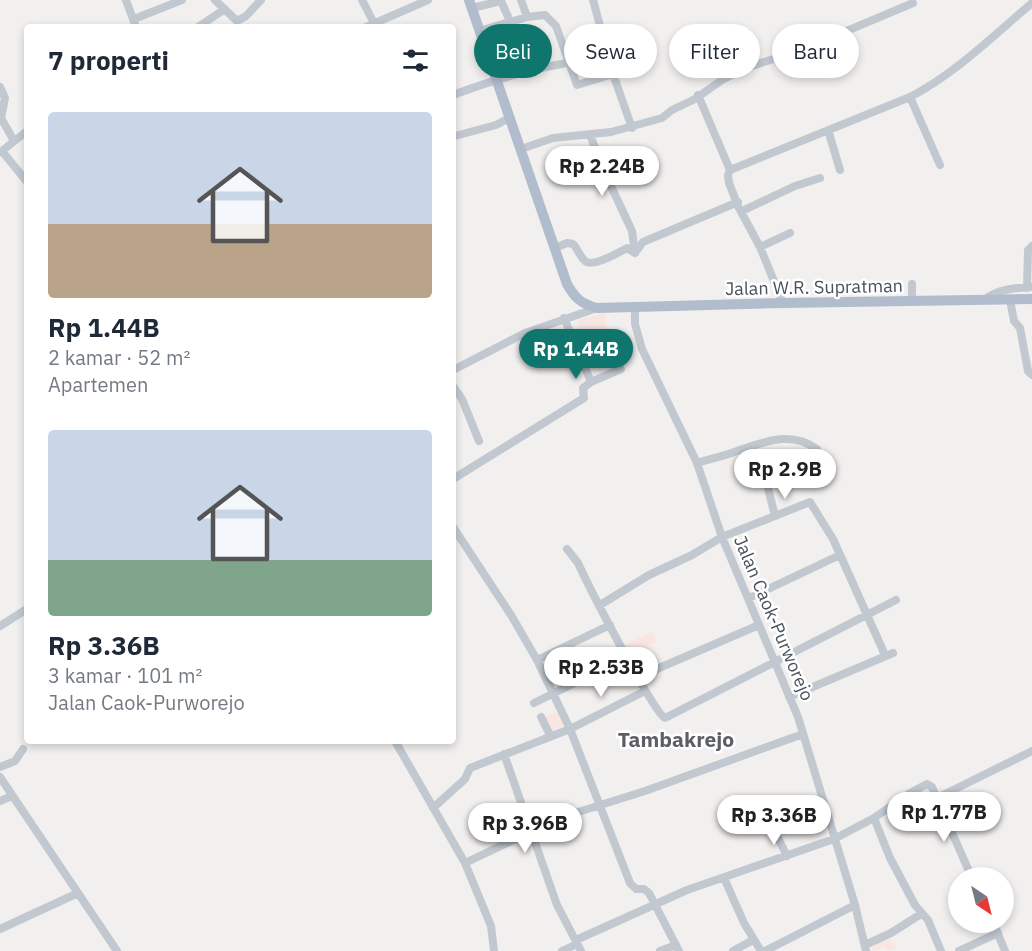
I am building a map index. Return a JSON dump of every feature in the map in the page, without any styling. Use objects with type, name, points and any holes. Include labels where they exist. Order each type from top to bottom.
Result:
[{"type":"main road","points":[[470,4],[477,24]]},
{"type":"main road","points":[[496,80],[567,284],[577,300],[597,308]]},
{"type":"main road","name":"Jalan W.R. Supratman","points":[[597,308],[1032,299]]},
{"type":"street","points":[[126,0],[135,23],[182,0]]},
{"type":"street","points":[[215,0],[238,21],[246,16],[258,1]]},
{"type":"street","points":[[362,0],[371,24]]},
{"type":"street","points":[[376,24],[428,0]]},
{"type":"street","points":[[521,0],[527,17]]},
{"type":"street","points":[[592,0],[599,24]]},
{"type":"street","points":[[470,4],[501,1],[510,21]]},
{"type":"street","points":[[520,149],[553,138],[632,128],[662,118],[745,68],[798,51],[913,3]]},
{"type":"street","points":[[729,170],[910,97],[927,88],[955,68],[1032,3]]},
{"type":"street","points":[[202,24],[225,9]]},
{"type":"street","points":[[501,24],[545,15],[553,22],[564,51]]},
{"type":"street","points":[[456,94],[496,80],[554,64],[564,64]]},
{"type":"street","points":[[575,78],[578,85],[600,78]]},
{"type":"street","points":[[614,78],[632,128]]},
{"type":"street","points":[[0,87],[5,98],[1,118],[14,141]]},
{"type":"street","points":[[698,95],[729,170],[729,183],[760,247],[783,303]]},
{"type":"street","points":[[910,97],[940,165]]},
{"type":"street","points":[[456,136],[496,125],[509,118]]},
{"type":"street","points":[[828,130],[840,170]]},
{"type":"street","points":[[24,134],[1,152],[24,179]]},
{"type":"street","points":[[590,135],[632,231],[635,253]]},
{"type":"street","points":[[635,253],[643,242],[820,178]]},
{"type":"street","points":[[760,247],[790,233]]},
{"type":"street","points":[[555,248],[567,243],[573,244],[584,260],[590,263],[599,262],[627,248],[635,253]]},
{"type":"street","points":[[983,300],[993,293],[1030,288],[1029,249],[1032,246]]},
{"type":"street","points":[[912,284],[912,302]]},
{"type":"street","points":[[1010,300],[1014,321],[1020,328],[1029,372],[1032,375]]},
{"type":"street","name":"Jalan Caok-Purworejo","points":[[635,306],[635,324],[642,349],[697,463],[722,537],[749,598],[803,735],[866,948]]},
{"type":"street","points":[[456,368],[525,333],[597,308]]},
{"type":"street","points":[[564,318],[591,382]]},
{"type":"street","points":[[456,477],[584,398],[583,388],[591,382],[621,369]]},
{"type":"street","points":[[456,390],[462,399],[479,441]]},
{"type":"street","points":[[697,463],[773,439],[799,441],[817,449]]},
{"type":"street","points":[[768,488],[775,516]]},
{"type":"street","points":[[600,605],[649,575],[692,555],[722,537],[810,502],[840,555],[867,616],[889,654],[789,697]]},
{"type":"street","points":[[456,532],[522,632],[555,694],[630,883],[636,889],[647,891],[678,948],[660,951]]},
{"type":"street","points":[[567,549],[578,563],[645,691],[660,715],[666,718],[896,600]]},
{"type":"street","points":[[749,598],[840,555]]},
{"type":"street","points":[[0,626],[24,611]]},
{"type":"street","points":[[537,660],[610,625]]},
{"type":"street","points":[[638,677],[759,625]]},
{"type":"street","points":[[534,703],[628,657]]},
{"type":"street","points":[[433,808],[465,780],[470,768],[570,729],[645,691]]},
{"type":"street","points":[[541,717],[550,735]]},
{"type":"street","points":[[465,863],[532,831],[600,805],[803,735]]},
{"type":"street","points":[[397,744],[465,863],[491,926],[494,951]]},
{"type":"street","points":[[0,767],[12,763],[23,749]]},
{"type":"street","points":[[937,798],[1032,751]]},
{"type":"street","points":[[504,754],[557,905],[578,945]]},
{"type":"street","points":[[0,777],[117,951]]},
{"type":"street","points":[[562,951],[687,890],[834,839],[874,818],[923,785],[930,785],[967,867]]},
{"type":"street","points":[[0,801],[12,796]]},
{"type":"street","points":[[874,818],[883,844],[915,905],[928,920],[941,951]]},
{"type":"street","points":[[770,822],[787,856]]},
{"type":"street","points":[[724,878],[753,940],[765,951],[855,905]]},
{"type":"street","points":[[0,929],[78,893]]},
{"type":"street","points":[[866,948],[921,914]]},
{"type":"street","points":[[959,951],[998,933],[1005,951]]},
{"type":"street","points":[[734,951],[753,940]]},
{"type":"shaded area","points":[[604,313],[607,330],[616,352],[593,362],[577,320]]},
{"type":"shaded area","points":[[652,631],[657,642],[628,657],[622,647]]},
{"type":"shaded area","points":[[559,712],[565,725],[551,732],[543,717]]},
{"type":"shaded area","points":[[889,937],[897,949],[887,951],[884,947],[873,951],[871,948]]},
{"type":"district","name":"Tambakrejo","points":[[676,739]]}]
